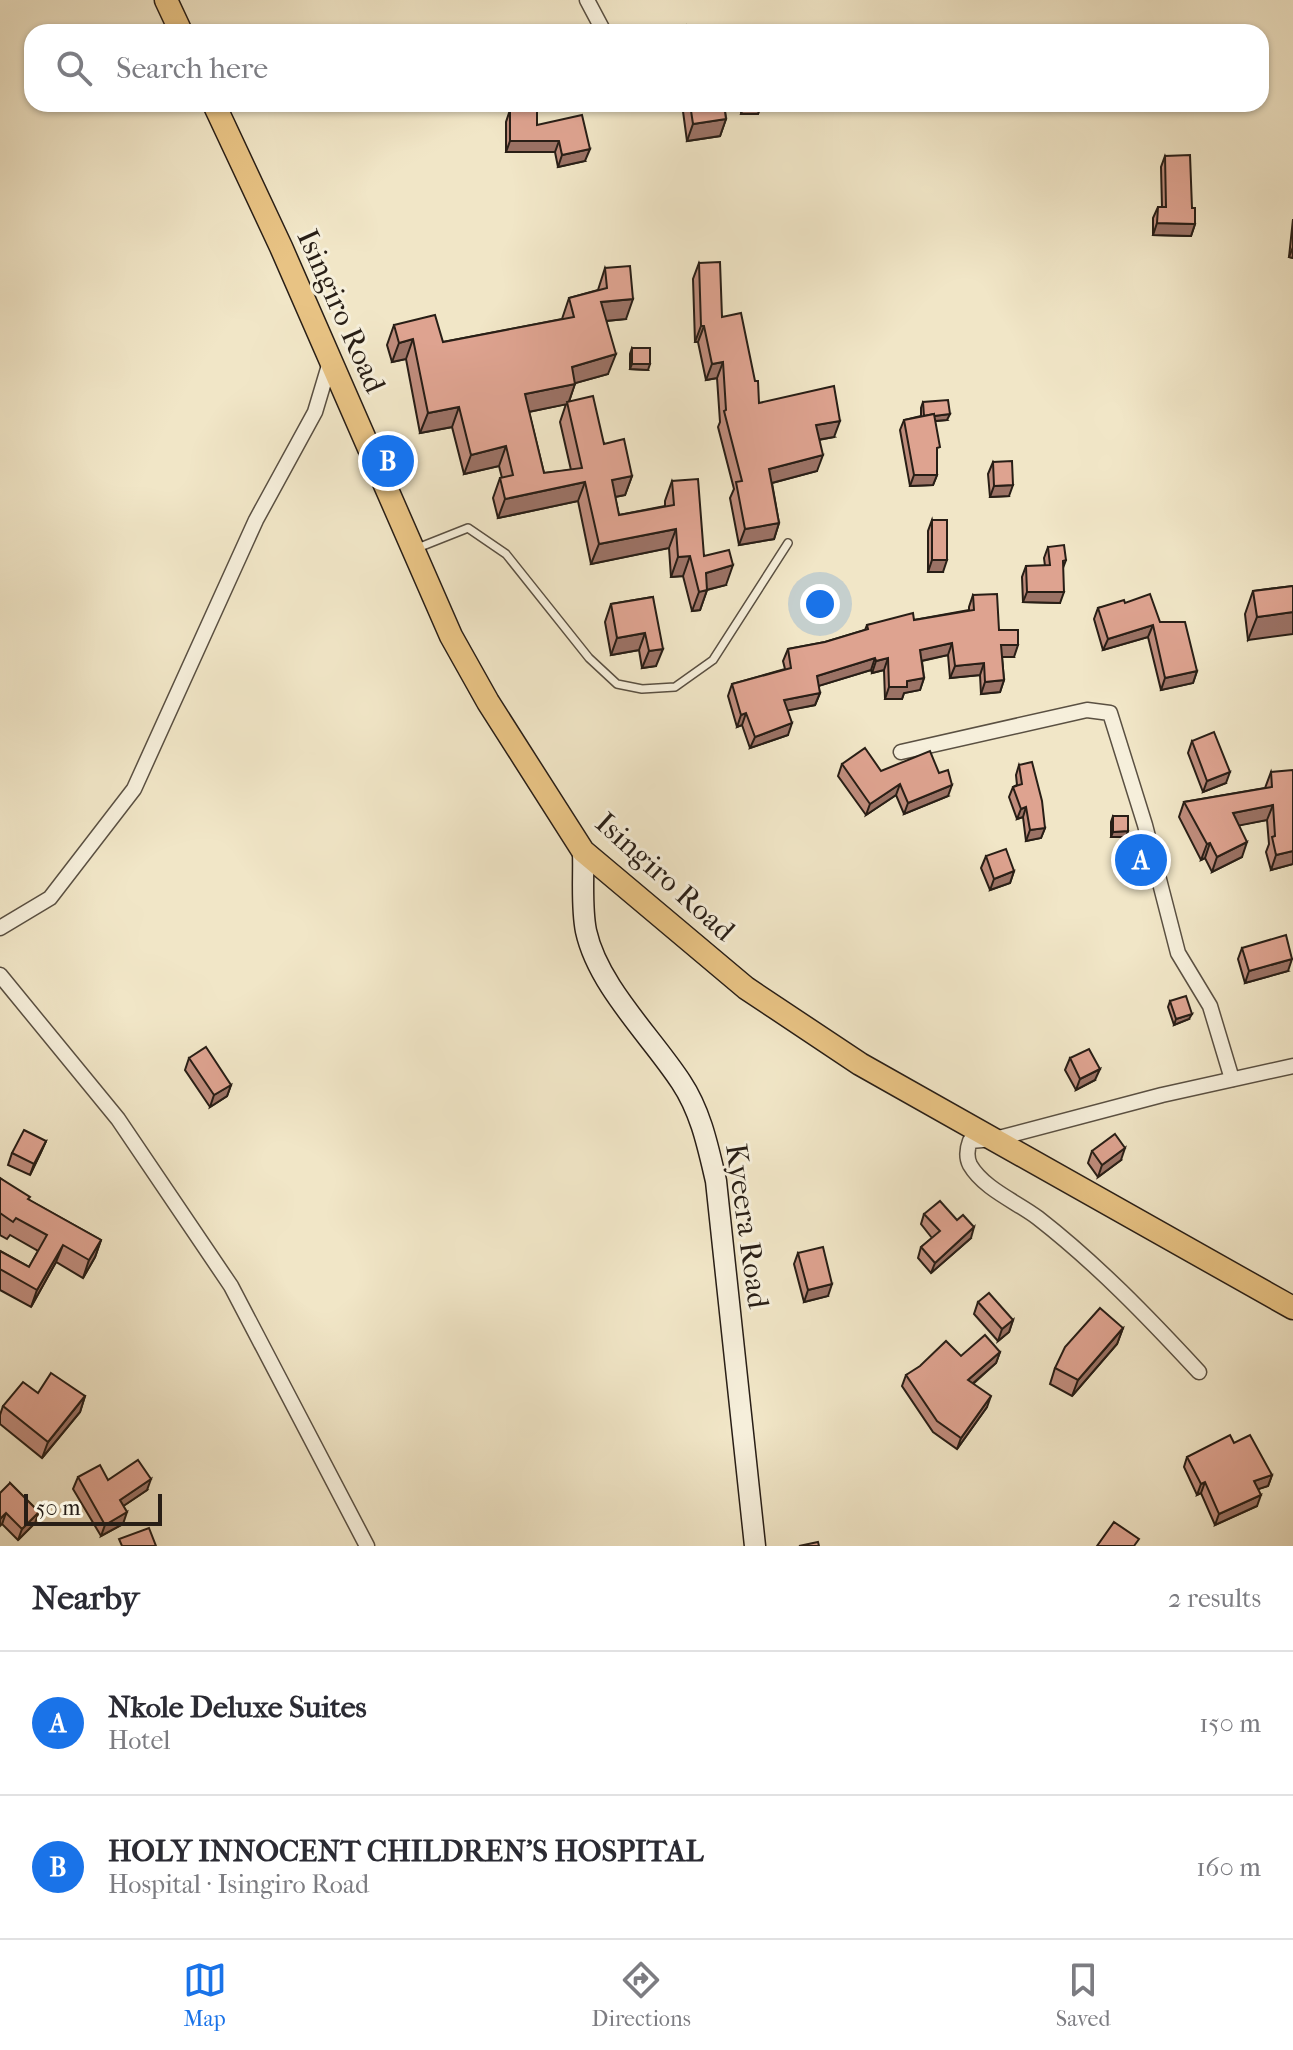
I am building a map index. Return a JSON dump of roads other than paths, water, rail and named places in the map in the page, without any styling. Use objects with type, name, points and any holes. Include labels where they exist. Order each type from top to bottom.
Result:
[{"type":"main road","points":[[166,0],[177,24]]},
{"type":"main road","name":"Isingiro Road","points":[[218,112],[451,636],[480,689],[583,851],[746,988],[860,1064],[1293,1308]]},
{"type":"main road","name":"Kyeera Road","points":[[583,851],[586,931],[598,962],[614,990],[683,1084],[702,1123],[716,1181],[755,1546]]},
{"type":"street","points":[[587,0],[600,24]]},
{"type":"street","points":[[0,928],[50,898],[134,789],[256,520],[315,412],[330,362]]},
{"type":"street","points":[[901,752],[1087,710],[1110,713],[1145,825],[1178,953],[1210,1006],[1232,1079]]},
{"type":"street","points":[[0,975],[118,1119],[231,1286],[367,1546]]},
{"type":"street","points":[[1199,1372],[1133,1301],[1038,1219],[991,1186],[970,1164],[967,1150],[970,1141],[995,1139],[1293,1066]]},
{"type":"lane","points":[[413,550],[468,528],[506,554],[589,658],[617,684],[642,689],[675,687],[713,660],[788,543]]},
{"type":"place","name":"HOLY INNOCENT CHILDREN'S HOSPITAL","points":[[388,461]]},
{"type":"place","name":"Nkole Deluxe Suites","points":[[1141,860]]}]
